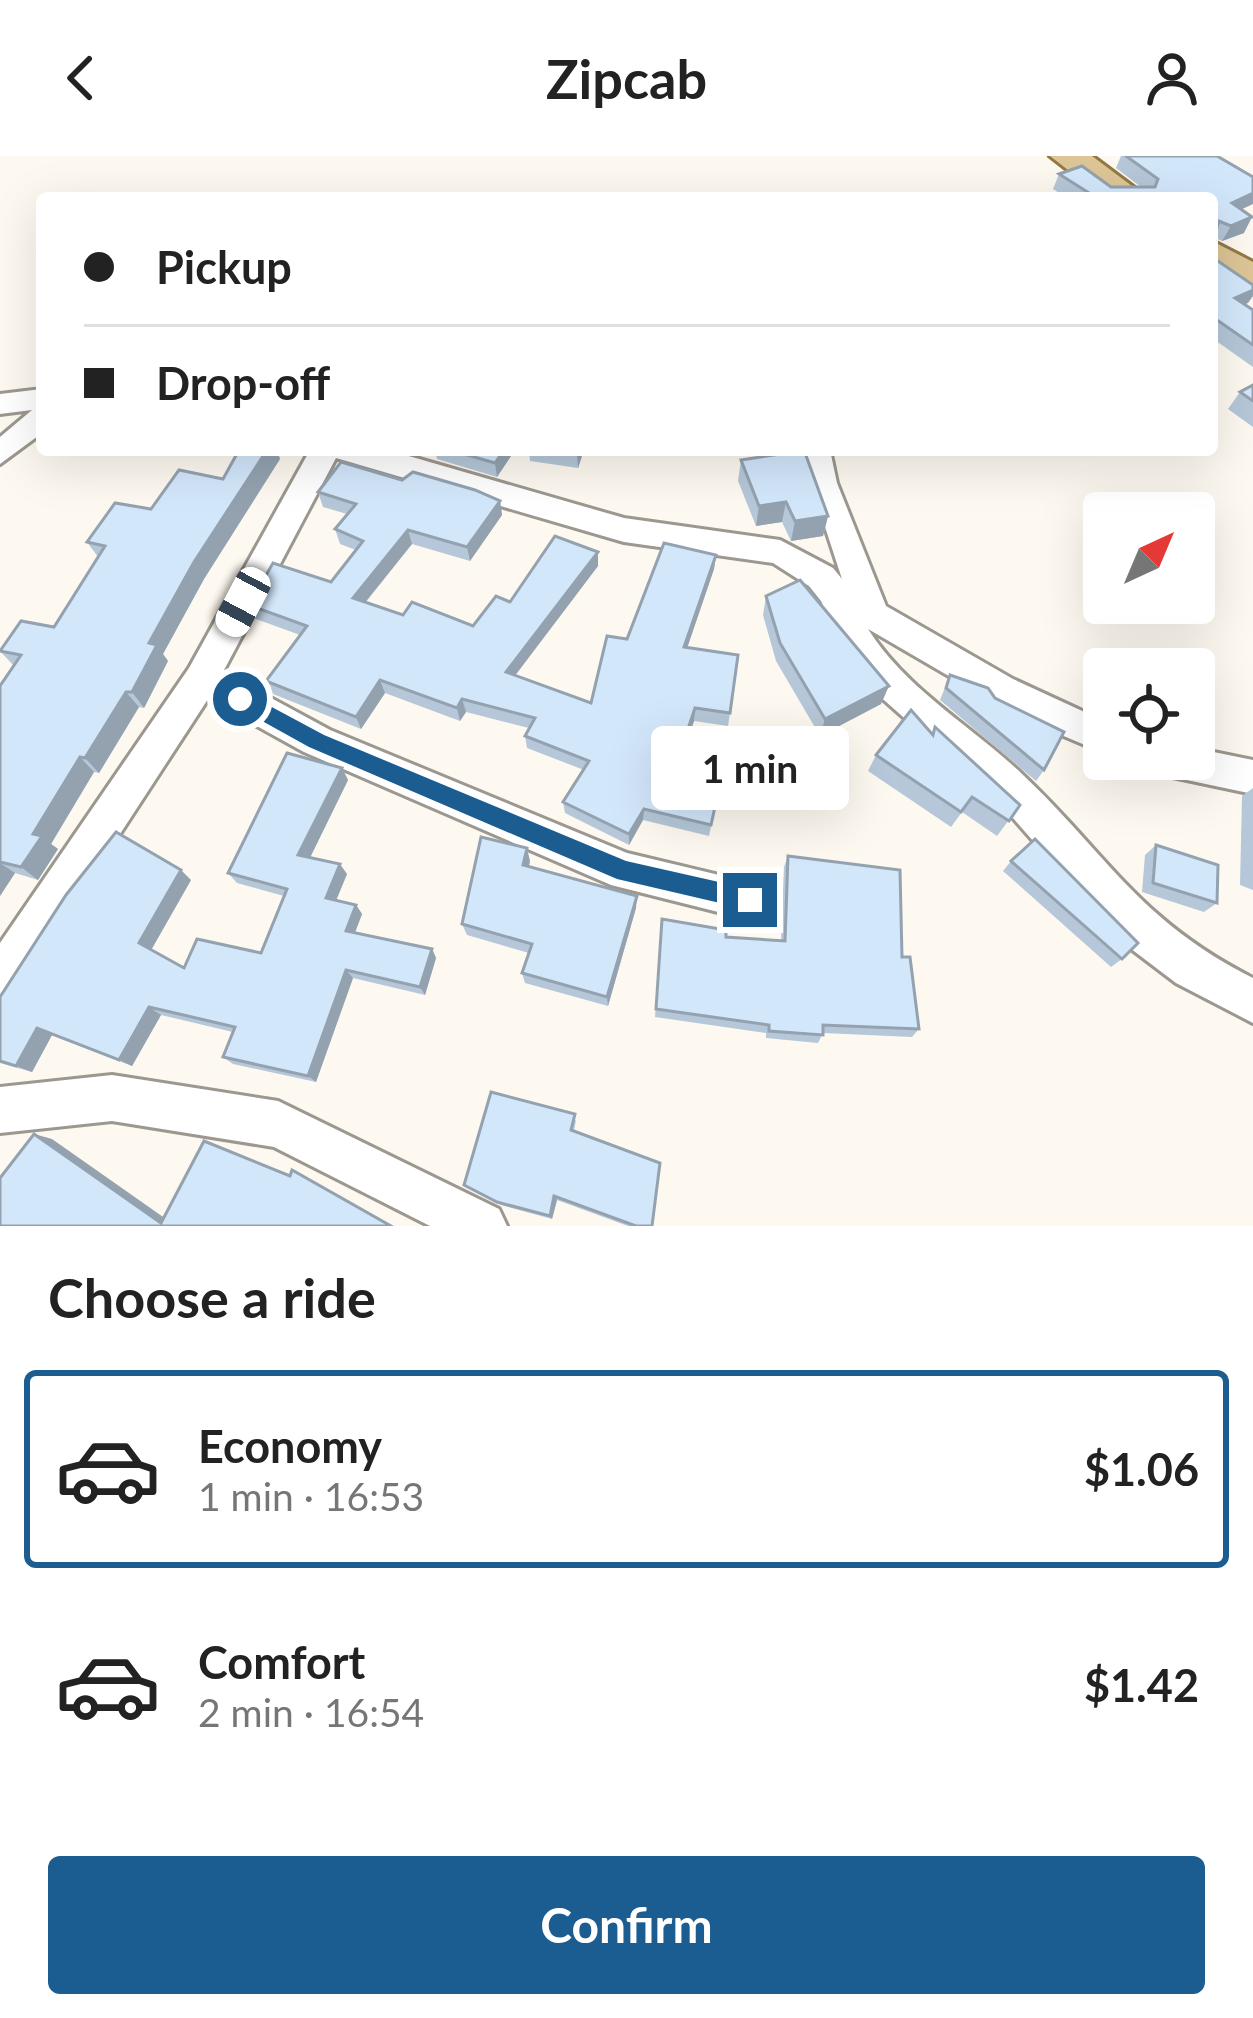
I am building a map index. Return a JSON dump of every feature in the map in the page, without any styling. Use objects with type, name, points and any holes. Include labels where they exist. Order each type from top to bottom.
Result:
[{"type":"main road","points":[[1068,156],[1120,192]]},
{"type":"main road","points":[[1218,257],[1253,280]]},
{"type":"street","points":[[0,404],[36,400]]},
{"type":"street","points":[[0,453],[36,422]]},
{"type":"street","points":[[0,980],[202,678],[322,456]]},
{"type":"street","points":[[367,456],[624,530],[780,552],[821,578],[835,594],[1054,720],[1083,730]]},
{"type":"street","points":[[816,456],[822,483],[872,613]]},
{"type":"street","points":[[835,594],[851,642],[902,698],[1010,787],[1107,899],[1160,948],[1253,1001]]},
{"type":"street","points":[[202,678],[316,741],[625,872],[750,900]]},
{"type":"street","points":[[1215,768],[1253,776]]},
{"type":"street","points":[[0,1110],[112,1098],[278,1124],[482,1226]]},
{"type":"building","points":[[1126,156],[1217,156],[1253,177],[1253,193],[1232,203],[1252,217],[1231,226],[1218,224],[1218,192],[1088,192],[1059,174],[1082,166],[1111,187],[1155,187],[1158,179]]},
{"type":"building","points":[[1218,261],[1253,285],[1253,290],[1235,298],[1253,310],[1253,345],[1218,321]]},
{"type":"building","points":[[1253,385],[1253,401],[1240,392]]},
{"type":"building","points":[[236,456],[263,456],[194,562],[149,643],[157,645],[132,692],[126,692],[85,758],[80,757],[33,834],[42,836],[21,867],[0,862],[0,686],[21,655],[0,651],[21,621],[54,627],[105,546],[87,542],[115,503],[151,509],[179,470],[223,479]]},
{"type":"building","points":[[471,456],[500,456],[495,463]]},
{"type":"building","points":[[806,456],[828,516],[795,521],[786,502],[759,506],[741,460]]},
{"type":"building","points":[[341,462],[402,480],[413,472],[500,501],[467,547],[408,530],[353,598],[403,615],[412,602],[473,626],[496,596],[510,602],[555,536],[598,552],[506,672],[591,703],[607,636],[627,639],[664,543],[716,555],[684,647],[738,655],[730,713],[695,708],[679,756],[724,766],[711,825],[644,809],[629,834],[563,802],[589,761],[525,736],[535,718],[462,699],[457,708],[380,680],[356,717],[266,681],[307,626],[249,605],[273,563],[331,582],[363,541],[335,529],[356,504],[318,492]]},
{"type":"building","points":[[800,580],[889,686],[825,719],[780,643],[766,596]]},
{"type":"building","points":[[950,675],[988,688],[995,698],[1064,732],[1044,770],[946,688]]},
{"type":"building","points":[[911,710],[933,735],[935,727],[1020,805],[1009,821],[972,797],[961,812],[876,755]]},
{"type":"building","points":[[287,753],[342,768],[298,855],[340,864],[326,898],[356,905],[346,931],[432,949],[420,987],[346,970],[308,1076],[223,1057],[235,1027],[149,1007],[119,1060],[37,1028],[16,1066],[0,1061],[0,997],[66,895],[116,832],[181,870],[139,943],[184,968],[197,939],[261,953],[287,889],[228,873]]},
{"type":"building","points":[[481,837],[527,848],[523,865],[637,896],[607,997],[522,973],[532,944],[462,924]]},
{"type":"building","points":[[1035,839],[1138,943],[1122,959],[1011,861]]},
{"type":"building","points":[[1156,845],[1218,865],[1217,903],[1153,883]]},
{"type":"building","points":[[788,856],[900,870],[902,957],[910,957],[919,1029],[823,1025],[823,1035],[769,1031],[769,1025],[656,1009],[662,919],[726,930],[726,937],[785,941]]},
{"type":"building","points":[[491,1092],[575,1114],[571,1130],[660,1163],[652,1226],[636,1226],[554,1196],[550,1216],[497,1202],[464,1185]]},
{"type":"building","points":[[34,1134],[161,1223],[204,1141],[290,1176],[292,1170],[391,1226],[0,1226],[0,1178]]},
{"type":"route","points":[[240,699],[316,741],[625,872],[750,900]]}]
